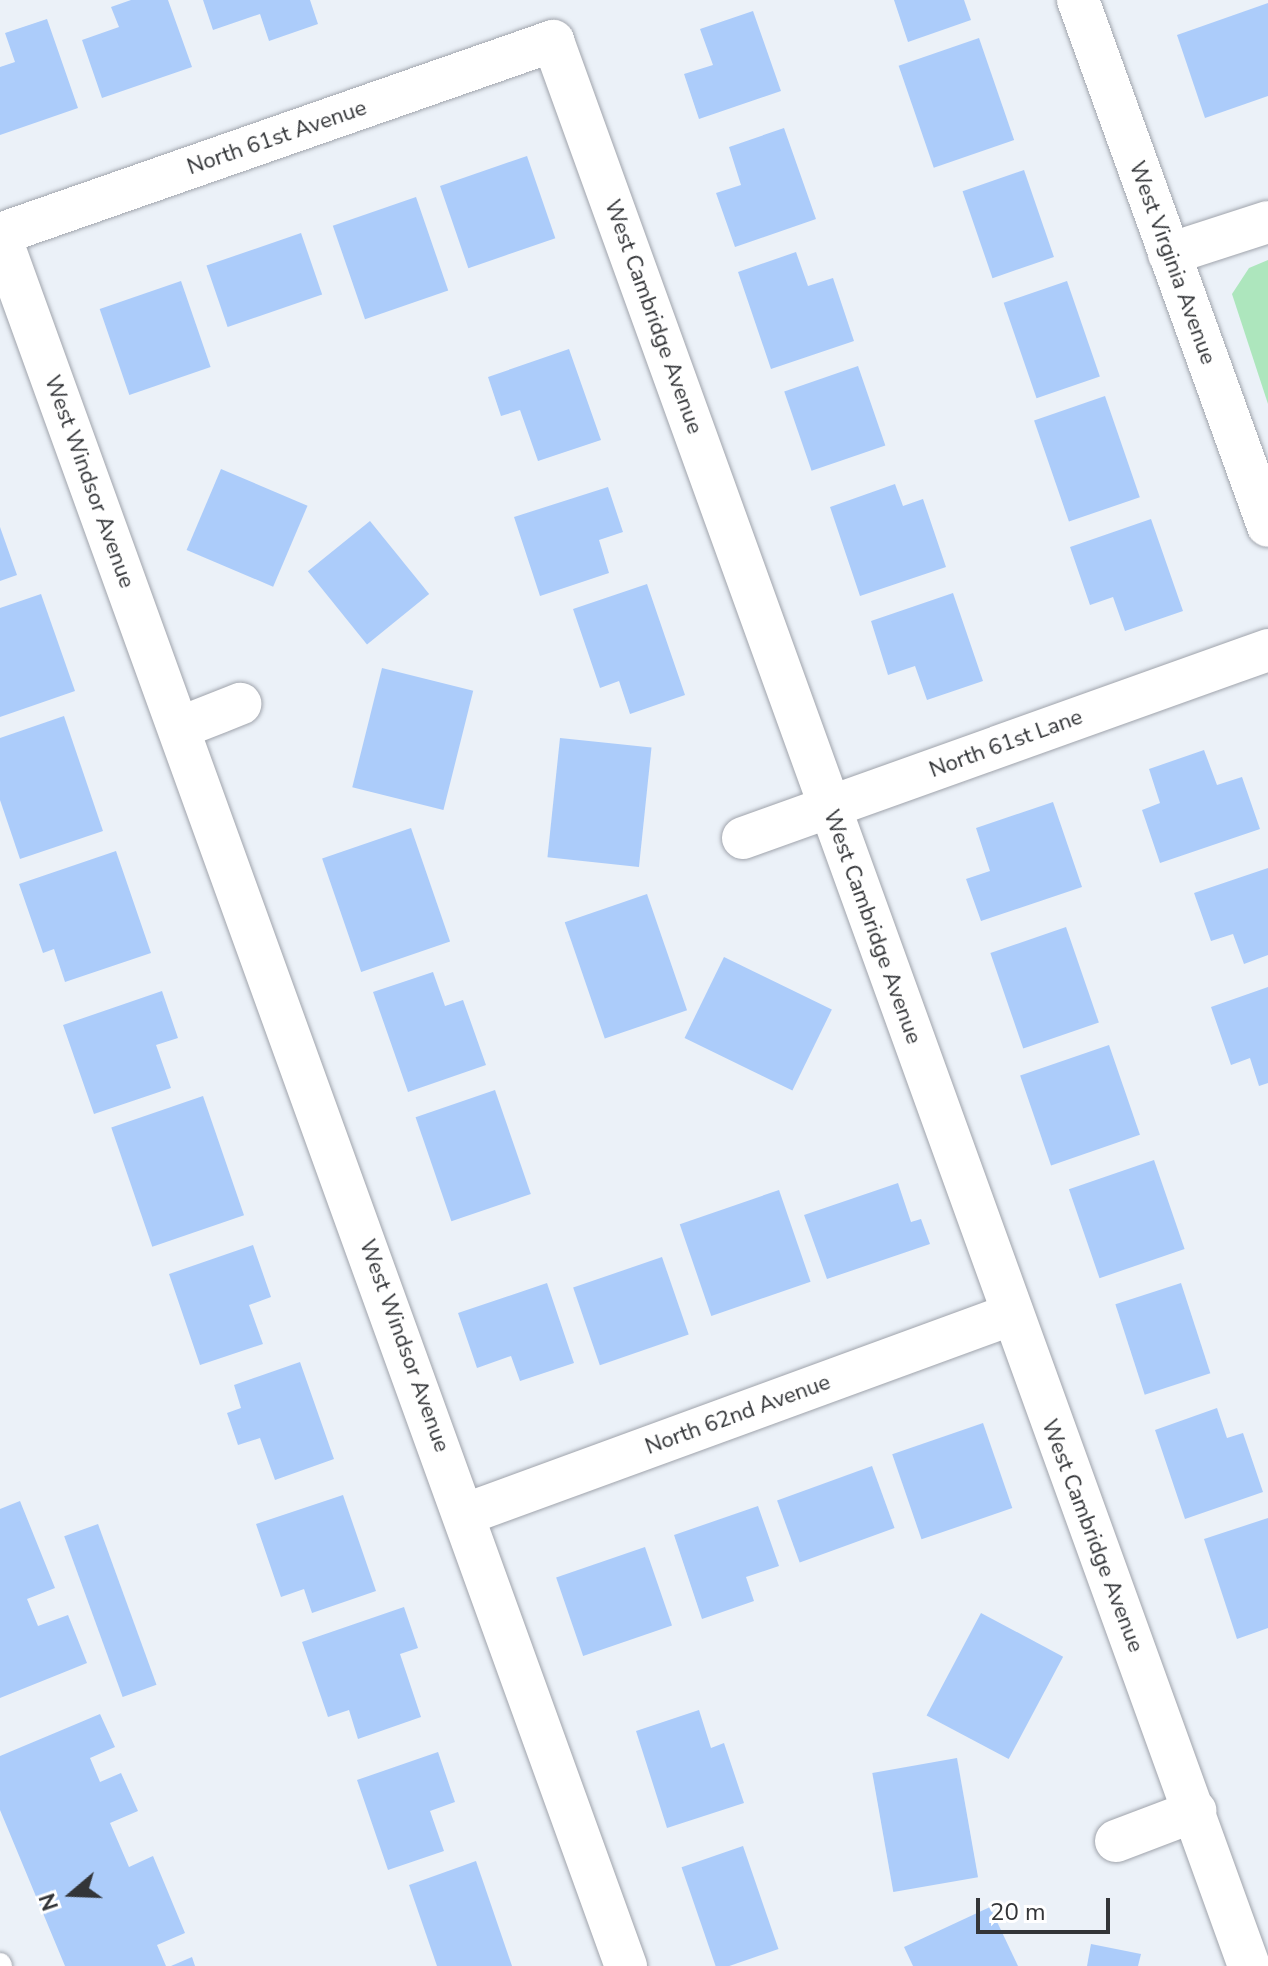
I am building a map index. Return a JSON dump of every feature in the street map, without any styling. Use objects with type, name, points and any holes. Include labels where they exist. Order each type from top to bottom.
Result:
[{"type":"street","name":"West Virginia Avenue","points":[[1078,0],[1268,526]]},
{"type":"street","name":"North 61st Avenue","points":[[0,235],[553,41]]},
{"type":"street","name":"West Cambridge Avenue","points":[[553,41],[1010,1315],[1195,1811],[1249,1966]]},
{"type":"street","points":[[1169,254],[1268,222]]},
{"type":"street","name":"West Windsor Avenue","points":[[0,235],[466,1514],[626,1966]]},
{"type":"street","name":"North 61st Lane","points":[[743,838],[1268,650]]},
{"type":"street","points":[[179,728],[240,704]]},
{"type":"street","name":"North 62nd Avenue","points":[[466,1514],[1010,1315]]},
{"type":"street","points":[[1116,1841],[1195,1811]]},
{"type":"green space","points":[[1268,260],[1268,404],[1232,294],[1249,268]]},
{"type":"building","points":[[131,0],[168,0],[192,67],[102,98],[82,40],[119,27],[111,7]]},
{"type":"building","points":[[203,0],[310,0],[318,24],[269,41],[260,14],[213,30]]},
{"type":"building","points":[[894,0],[964,0],[971,20],[908,42]]},
{"type":"building","points":[[1268,3],[1268,96],[1205,118],[1177,35]]},
{"type":"building","points":[[753,11],[781,91],[699,119],[684,74],[713,65],[700,29]]},
{"type":"building","points":[[47,19],[78,108],[0,135],[0,67],[15,62],[5,33]]},
{"type":"building","points":[[979,38],[1014,140],[934,168],[899,66]]},
{"type":"building","points":[[784,128],[816,219],[735,247],[716,193],[741,185],[729,147]]},
{"type":"building","points":[[527,156],[555,238],[468,268],[440,186]]},
{"type":"building","points":[[1024,170],[1054,257],[992,278],[963,191]]},
{"type":"building","points":[[416,197],[448,291],[365,319],[333,226]]},
{"type":"building","points":[[301,233],[322,294],[228,327],[206,266]]},
{"type":"building","points":[[796,252],[808,286],[833,278],[854,341],[771,369],[738,272]]},
{"type":"building","points":[[181,281],[211,367],[129,395],[100,309]]},
{"type":"building","points":[[1067,281],[1100,376],[1037,398],[1004,303]]},
{"type":"building","points":[[569,349],[601,440],[538,461],[520,410],[501,416],[488,377]]},
{"type":"building","points":[[858,366],[885,445],[812,471],[784,391]]},
{"type":"building","points":[[1105,396],[1140,497],[1069,522],[1034,420]]},
{"type":"building","points":[[221,469],[308,506],[273,587],[187,550]]},
{"type":"building","points":[[895,484],[903,506],[923,499],[946,567],[860,596],[830,507]]},
{"type":"building","points":[[608,487],[623,532],[599,540],[609,573],[540,596],[514,517]]},
{"type":"building","points":[[1151,519],[1183,611],[1125,631],[1113,597],[1090,605],[1070,547]]},
{"type":"building","points":[[370,521],[429,594],[367,644],[308,571]]},
{"type":"building","points":[[0,527],[17,575],[0,581]]},
{"type":"building","points":[[647,584],[685,695],[630,714],[619,681],[600,688],[573,609]]},
{"type":"building","points":[[953,593],[983,681],[927,700],[915,666],[888,675],[871,621]]},
{"type":"building","points":[[41,594],[75,691],[0,717],[0,608]]},
{"type":"building","points":[[382,668],[473,691],[443,810],[352,787]]},
{"type":"building","points":[[64,716],[103,831],[20,859],[0,800],[0,738]]},
{"type":"building","points":[[560,738],[651,748],[639,867],[547,857]]},
{"type":"building","points":[[1204,750],[1217,785],[1242,777],[1260,829],[1160,863],[1142,810],[1160,803],[1149,769]]},
{"type":"building","points":[[1053,802],[1082,887],[981,921],[966,879],[990,871],[976,828]]},
{"type":"building","points":[[411,828],[450,941],[361,972],[322,859]]},
{"type":"building","points":[[116,851],[151,953],[65,982],[54,949],[43,953],[19,884]]},
{"type":"building","points":[[1268,868],[1268,955],[1244,964],[1233,934],[1211,941],[1194,893]]},
{"type":"building","points":[[647,894],[687,1010],[605,1039],[565,922]]},
{"type":"building","points":[[1066,927],[1099,1022],[1023,1049],[990,953]]},
{"type":"building","points":[[724,957],[832,1010],[792,1090],[685,1038]]},
{"type":"building","points":[[433,972],[445,1006],[463,1000],[486,1065],[408,1092],[373,992]]},
{"type":"building","points":[[1268,987],[1268,1083],[1259,1086],[1250,1058],[1231,1065],[1211,1007]]},
{"type":"building","points":[[162,991],[178,1038],[156,1045],[171,1088],[94,1114],[63,1025]]},
{"type":"building","points":[[1109,1045],[1140,1135],[1051,1165],[1020,1076]]},
{"type":"building","points":[[495,1090],[531,1194],[451,1221],[416,1117]]},
{"type":"building","points":[[203,1096],[244,1215],[152,1247],[111,1128]]},
{"type":"building","points":[[1154,1160],[1185,1249],[1100,1278],[1069,1189]]},
{"type":"building","points":[[898,1183],[911,1222],[921,1219],[930,1244],[827,1279],[804,1215]]},
{"type":"building","points":[[779,1190],[811,1282],[711,1316],[680,1224]]},
{"type":"building","points":[[253,1245],[271,1297],[249,1305],[263,1344],[200,1365],[169,1274]]},
{"type":"building","points":[[662,1257],[689,1335],[600,1365],[573,1288]]},
{"type":"building","points":[[547,1283],[574,1363],[520,1381],[511,1356],[477,1368],[458,1313]]},
{"type":"building","points":[[1181,1283],[1210,1373],[1145,1395],[1115,1304]]},
{"type":"building","points":[[300,1362],[334,1459],[275,1480],[260,1438],[238,1445],[227,1413],[241,1408],[234,1385]]},
{"type":"building","points":[[1217,1408],[1227,1438],[1243,1433],[1263,1492],[1185,1519],[1155,1430]]},
{"type":"building","points":[[983,1423],[1012,1508],[922,1539],[892,1454]]},
{"type":"building","points":[[872,1466],[895,1528],[800,1563],[777,1501]]},
{"type":"building","points":[[343,1495],[376,1591],[312,1613],[304,1589],[281,1597],[256,1524]]},
{"type":"building","points":[[20,1501],[55,1588],[27,1599],[38,1626],[68,1615],[87,1663],[0,1698],[0,1509]]},
{"type":"building","points":[[758,1506],[779,1566],[746,1577],[754,1601],[702,1619],[674,1535]]},
{"type":"building","points":[[1268,1518],[1268,1628],[1237,1639],[1204,1539]]},
{"type":"building","points":[[98,1524],[156,1685],[123,1697],[64,1536]]},
{"type":"building","points":[[645,1547],[672,1625],[583,1656],[556,1578]]},
{"type":"building","points":[[404,1607],[418,1648],[400,1654],[421,1717],[358,1739],[349,1710],[328,1717],[302,1642]]},
{"type":"building","points":[[981,1613],[1063,1657],[1009,1759],[927,1715]]},
{"type":"building","points":[[699,1710],[711,1748],[724,1743],[744,1803],[667,1828],[636,1731]]},
{"type":"building","points":[[100,1714],[115,1747],[90,1758],[100,1782],[121,1773],[138,1811],[110,1823],[129,1867],[153,1856],[185,1933],[157,1945],[166,1966],[65,1966],[0,1810],[0,1756]]},
{"type":"building","points":[[438,1752],[455,1802],[430,1811],[444,1851],[388,1870],[357,1780]]},
{"type":"building","points":[[957,1758],[978,1877],[893,1892],[872,1773]]},
{"type":"building","points":[[743,1846],[778,1949],[729,1966],[716,1966],[682,1867]]},
{"type":"building","points":[[476,1861],[512,1966],[437,1966],[409,1885]]},
{"type":"building","points":[[990,1907],[1018,1966],[913,1966],[904,1947]]},
{"type":"building","points":[[1091,1944],[1141,1954],[1138,1966],[1087,1966]]},
{"type":"building","points":[[192,1957],[195,1966],[171,1966]]}]
